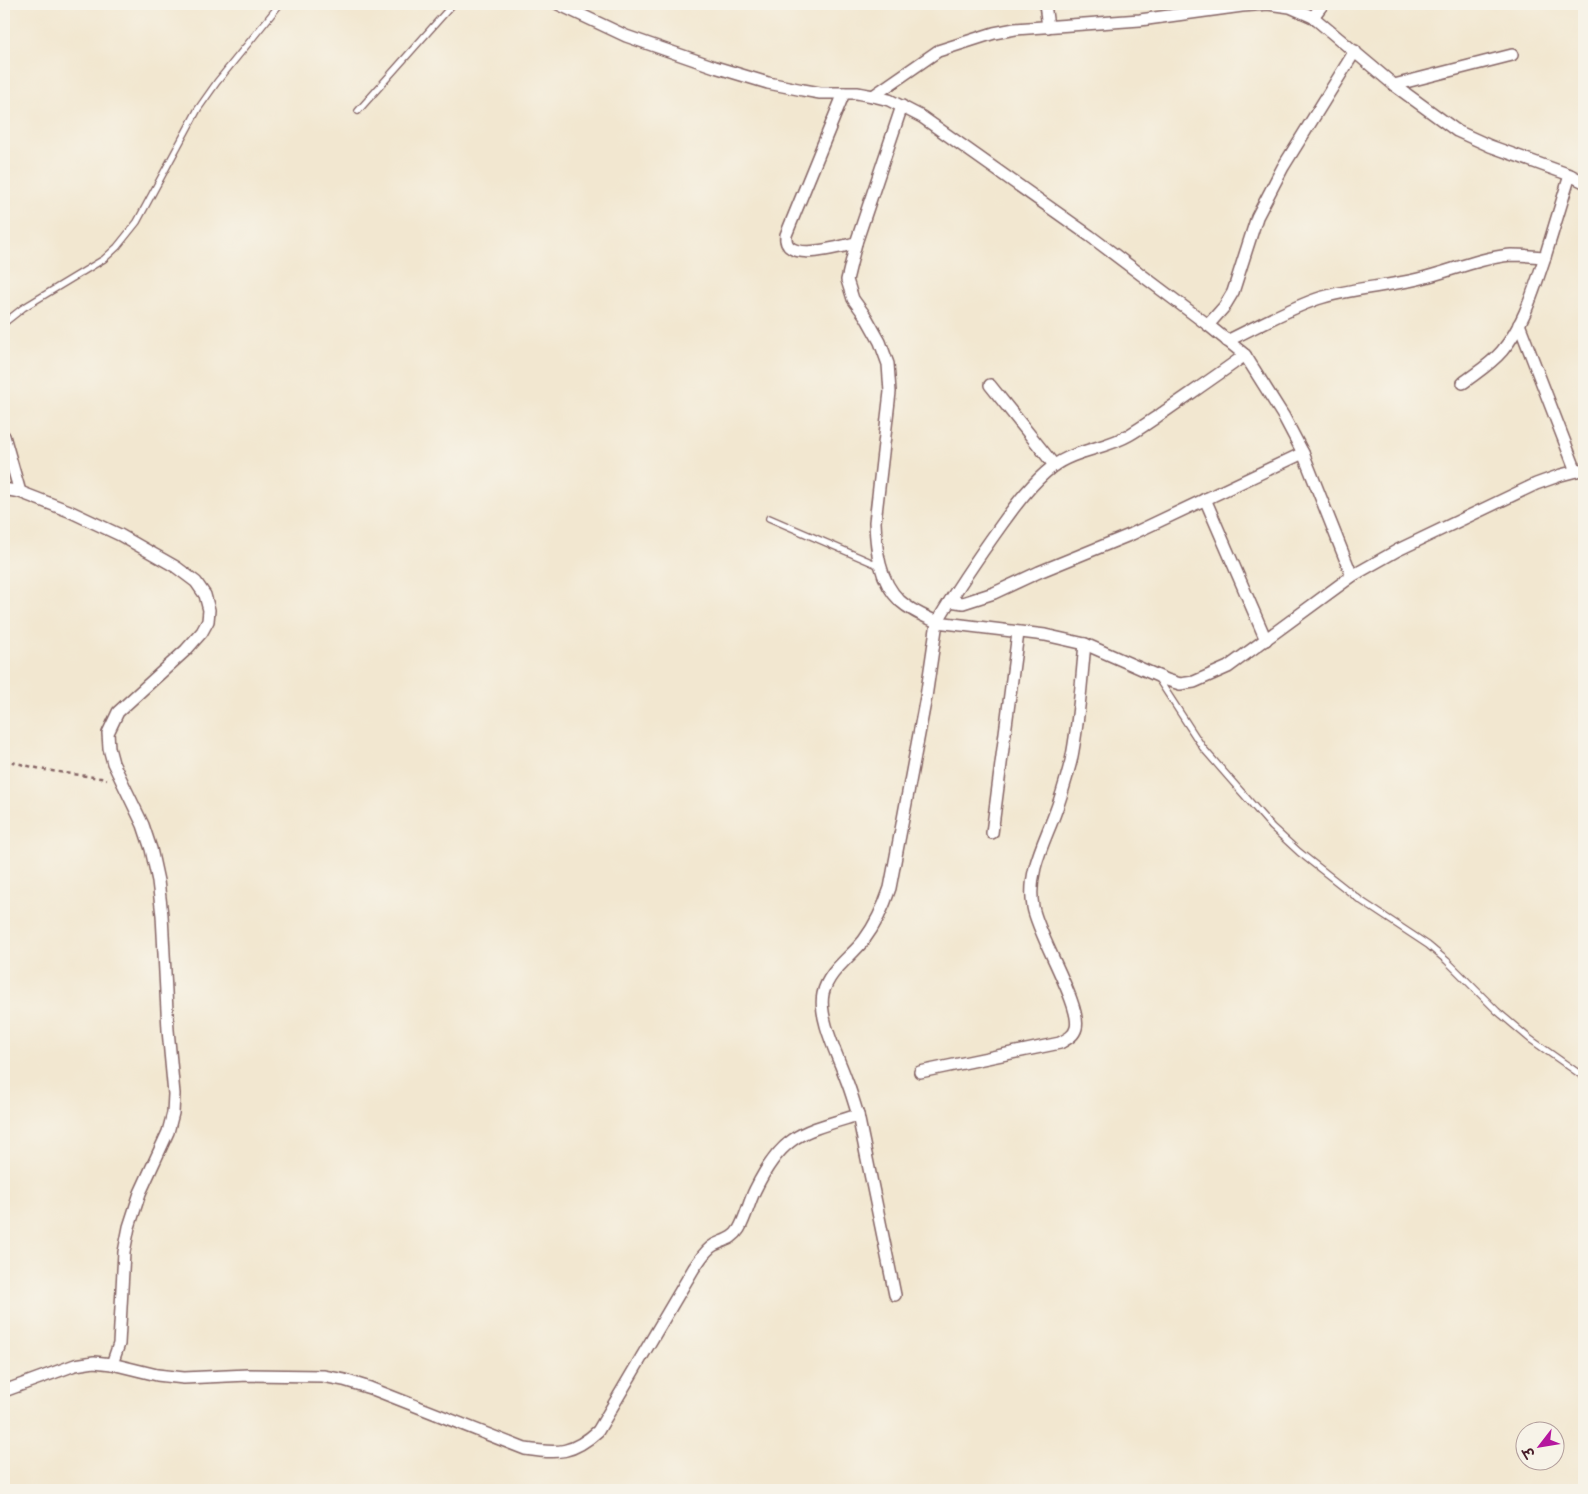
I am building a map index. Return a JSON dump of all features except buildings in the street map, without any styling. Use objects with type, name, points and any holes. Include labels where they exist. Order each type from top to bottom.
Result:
[{"type":"street","points":[[558,4],[626,36],[714,67],[768,83],[803,90],[857,93],[889,100],[922,117],[1090,236],[1245,355],[1280,410],[1303,453],[1352,576]]},
{"type":"street","points":[[1045,4],[1048,27]]},
{"type":"street","points":[[874,96],[938,51],[994,33],[1015,29],[1140,20],[1268,4],[1290,7],[1313,17],[1394,84],[1457,131],[1490,146],[1570,175],[1584,182]]},
{"type":"street","points":[[1313,17],[1323,4]]},
{"type":"street","points":[[1208,325],[1224,307],[1233,292],[1250,234],[1275,182],[1355,51]]},
{"type":"street","points":[[1394,84],[1512,55]]},
{"type":"street","points":[[844,93],[785,240],[791,249],[805,252],[856,243]]},
{"type":"street","points":[[902,106],[856,243],[847,280],[853,299],[880,342],[888,364],[890,392],[874,522],[880,566],[888,584],[899,601],[914,612],[937,622],[1045,635],[1085,644],[1156,676],[1180,684],[1194,682],[1228,666],[1352,576],[1398,550],[1536,484],[1580,470],[1519,324]]},
{"type":"street","points":[[1463,383],[1501,352],[1515,334],[1545,257],[1570,175]]},
{"type":"street","points":[[1227,341],[1317,299],[1419,279],[1470,263],[1495,258],[1512,255],[1545,257]]},
{"type":"street","points":[[895,1295],[858,1115],[825,1021],[822,1005],[823,994],[836,971],[864,940],[875,924],[890,888],[926,697],[937,622],[991,538],[1024,494],[1054,466],[1067,458],[1128,436],[1198,390],[1245,355]]},
{"type":"street","points":[[990,385],[1054,466]]},
{"type":"street","points":[[4,436],[20,492]]},
{"type":"street","points":[[950,600],[963,604],[985,597],[1048,568],[1132,534],[1303,453]]},
{"type":"street","points":[[4,490],[20,492],[52,503],[120,535],[176,567],[196,582],[205,595],[209,610],[208,621],[202,632],[186,650],[118,712],[108,733],[109,748],[121,781],[143,825],[158,881],[162,915],[167,1021],[174,1094],[173,1113],[168,1132],[140,1193],[129,1227],[124,1252],[119,1344],[112,1364]]},
{"type":"street","points":[[1206,499],[1266,640]]},
{"type":"street","points":[[992,832],[1018,633]]},
{"type":"street","points":[[920,1072],[1060,1043],[1072,1037],[1077,1027],[1073,1005],[1039,927],[1033,907],[1032,891],[1033,873],[1071,761],[1077,726],[1085,644]]},
{"type":"street","points":[[4,1391],[75,1365],[94,1362],[112,1364],[157,1375],[184,1378],[248,1375],[323,1376],[370,1388],[525,1449],[542,1452],[569,1450],[585,1443],[598,1431],[704,1253],[733,1237],[739,1229],[770,1162],[781,1149],[794,1138],[813,1129],[858,1115]]},
{"type":"lane","points":[[4,323],[24,308],[104,259],[129,234],[198,109],[216,82],[280,4]]},
{"type":"lane","points":[[358,111],[453,4]]},
{"type":"lane","points":[[769,518],[880,566]]},
{"type":"lane","points":[[1156,676],[1203,748],[1272,827],[1299,852],[1360,900],[1428,944],[1453,966],[1497,1011],[1530,1039],[1584,1077]]},
{"type":"path","points":[[4,760],[45,770],[121,781]]}]
